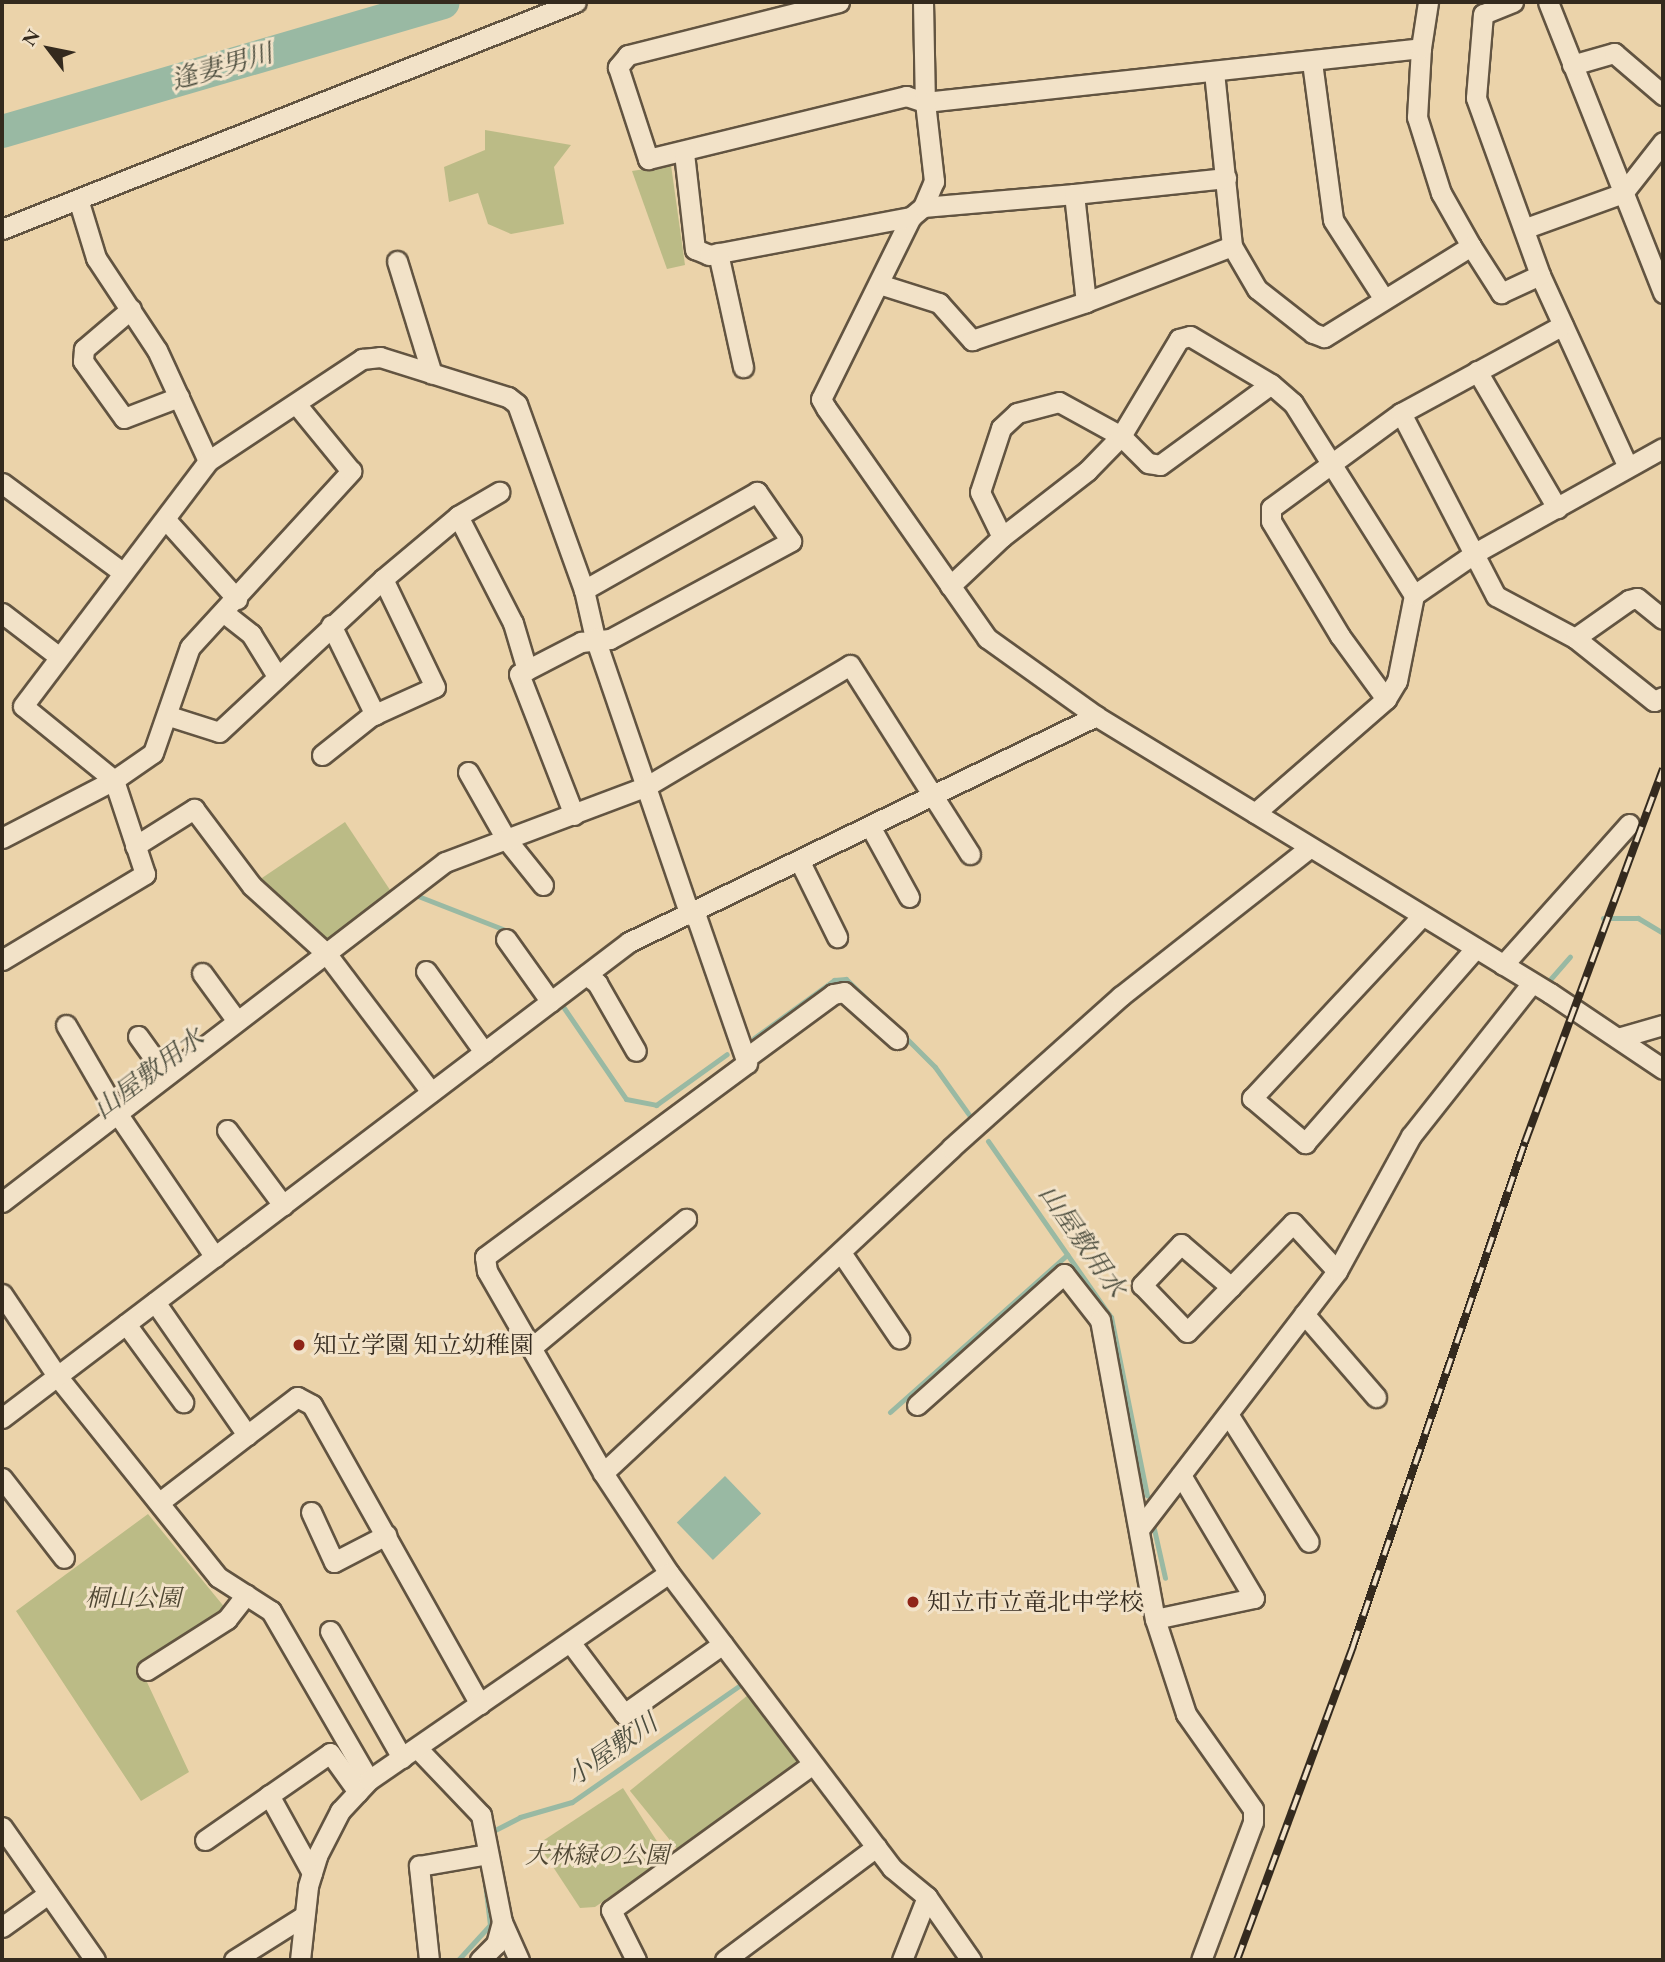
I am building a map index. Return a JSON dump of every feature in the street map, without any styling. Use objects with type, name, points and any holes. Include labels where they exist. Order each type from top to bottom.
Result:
[{"type":"street","points":[[2,229],[576,2]]},
{"type":"street","points":[[839,2],[628,55],[618,67],[648,159],[684,153],[906,96],[925,102],[1312,62],[1421,48]]},
{"type":"street","points":[[923,2],[925,102],[934,181],[821,399],[950,586],[988,638],[1096,716],[1255,813],[1308,849],[1476,948],[1663,1069]]},
{"type":"street","points":[[1428,2],[1421,48],[1417,117],[1441,193],[1501,293],[1540,275]]},
{"type":"street","points":[[1513,2],[1483,14],[1476,98],[1526,228],[1540,275],[1628,467]]},
{"type":"street","points":[[1548,2],[1663,293]]},
{"type":"street","points":[[1572,65],[1614,53],[1663,95]]},
{"type":"street","points":[[1312,62],[1333,220],[1384,299]]},
{"type":"street","points":[[1214,72],[1232,246],[1257,289],[1313,333],[1324,337],[1471,246]]},
{"type":"street","points":[[1526,228],[1623,194],[1663,142]]},
{"type":"street","points":[[684,153],[695,249],[718,253],[917,212],[1226,178]]},
{"type":"street","points":[[1074,194],[1086,302]]},
{"type":"street","points":[[78,199],[96,258],[158,350],[208,461]]},
{"type":"street","points":[[879,284],[939,303],[972,340],[1086,302],[1232,246]]},
{"type":"street","points":[[718,253],[743,367]]},
{"type":"street","points":[[397,261],[432,374]]},
{"type":"street","points":[[131,309],[84,348],[83,362],[124,418],[179,397]]},
{"type":"street","points":[[1386,699],[1340,636],[1271,521],[1271,508],[1401,413],[1563,325]]},
{"type":"street","points":[[950,586],[1002,537],[1087,471],[1121,436],[1179,339],[1190,336],[1271,384],[1293,403],[1334,461],[1414,595],[1396,681],[1386,699],[1255,813]]},
{"type":"street","points":[[2,960],[145,874],[114,780],[23,706],[156,525],[167,521],[208,461],[297,405],[362,359],[380,357],[517,404],[584,590],[595,638],[747,1063],[485,1257],[487,1271],[603,1473],[669,1573],[892,1868],[927,1897],[971,1960]]},
{"type":"street","points":[[1477,371],[1557,508]]},
{"type":"street","points":[[1002,537],[980,492],[1001,428],[1017,413],[1059,402],[1121,436],[1148,463],[1160,465],[1271,384]]},
{"type":"street","points":[[2,838],[114,780],[153,753],[169,716],[190,648],[352,471],[297,405]]},
{"type":"street","points":[[1401,413],[1496,596],[1575,638],[1654,701],[1663,697]]},
{"type":"street","points":[[1414,595],[1475,554],[1663,448]]},
{"type":"street","points":[[2,483],[121,572]]},
{"type":"street","points":[[169,716],[219,732],[383,579],[458,516],[499,492]]},
{"type":"street","points":[[575,815],[519,674],[595,638],[610,639],[791,541],[757,492],[584,590]]},
{"type":"street","points":[[458,516],[513,623],[527,670]]},
{"type":"street","points":[[167,521],[251,634],[277,676]]},
{"type":"street","points":[[322,755],[375,715],[435,687],[383,579]]},
{"type":"street","points":[[1575,638],[1629,600],[1637,598],[1663,619]]},
{"type":"street","points":[[2,612],[58,656]]},
{"type":"street","points":[[331,625],[375,715]]},
{"type":"street","points":[[2,1202],[445,862],[647,786],[850,665],[970,854]]},
{"type":"street","points":[[2,1418],[629,942],[693,914],[932,793],[1096,716]]},
{"type":"street","points":[[468,772],[506,839],[543,885]]},
{"type":"street","points":[[135,846],[194,809],[252,886],[326,953],[431,1092]]},
{"type":"street","points":[[1503,965],[1629,824]]},
{"type":"street","points":[[870,826],[909,897]]},
{"type":"street","points":[[603,1473],[842,1254],[951,1147],[1121,996],[1308,849]]},
{"type":"street","points":[[800,862],[837,937]]},
{"type":"street","points":[[1421,917],[1252,1098],[1306,1143],[1476,948]]},
{"type":"street","points":[[506,939],[551,1002]]},
{"type":"street","points":[[426,971],[484,1052]]},
{"type":"street","points":[[202,973],[237,1021]]},
{"type":"street","points":[[586,975],[597,983],[636,1051]]},
{"type":"street","points":[[1140,1528],[1337,1271],[1411,1136],[1532,984]]},
{"type":"street","points":[[746,1058],[833,994],[844,992],[897,1039]]},
{"type":"street","points":[[66,1025],[117,1113],[215,1257]]},
{"type":"street","points":[[1618,1038],[1663,1025]]},
{"type":"street","points":[[138,1036],[166,1075]]},
{"type":"street","points":[[227,1130],[284,1205]]},
{"type":"street","points":[[531,1348],[686,1219]]},
{"type":"street","points":[[1231,1287],[1181,1244],[1142,1285],[1187,1332],[1231,1287],[1293,1223],[1337,1271]]},
{"type":"street","points":[[842,1254],[899,1338]]},
{"type":"street","points":[[917,1405],[1064,1274],[1100,1320],[1155,1619],[1186,1714],[1253,1809],[1253,1822],[1201,1960]]},
{"type":"street","points":[[2,1294],[57,1376],[161,1501],[218,1577],[271,1611],[363,1786]]},
{"type":"street","points":[[156,1302],[247,1435]]},
{"type":"street","points":[[1304,1314],[1376,1397]]},
{"type":"street","points":[[126,1324],[183,1402]]},
{"type":"street","points":[[161,1501],[296,1397],[306,1400],[386,1535],[480,1704]]},
{"type":"street","points":[[1228,1414],[1309,1542]]},
{"type":"street","points":[[1155,1619],[1254,1598],[1181,1475]]},
{"type":"street","points":[[2,1478],[64,1558]]},
{"type":"street","points":[[311,1512],[334,1562],[386,1535]]},
{"type":"street","points":[[300,1960],[304,1916],[312,1874],[340,1811],[363,1786],[669,1573]]},
{"type":"street","points":[[147,1670],[227,1619],[246,1595]]},
{"type":"street","points":[[330,1630],[409,1753],[481,1815],[502,1922],[519,1960]]},
{"type":"street","points":[[570,1642],[624,1714],[723,1644]]},
{"type":"street","points":[[205,1840],[330,1753],[363,1786]]},
{"type":"street","points":[[636,1960],[611,1910],[813,1764]]},
{"type":"street","points":[[269,1795],[312,1874]]},
{"type":"street","points":[[2,1827],[94,1960]]},
{"type":"street","points":[[725,1960],[876,1847]]},
{"type":"street","points":[[429,1960],[419,1866],[488,1854]]},
{"type":"street","points":[[2,1927],[48,1894]]},
{"type":"street","points":[[902,1960],[927,1897]]},
{"type":"street","points":[[234,1960],[304,1916]]},
{"type":"street","points":[[480,1960],[496,1944],[502,1922]]},
{"type":"green space","points":[[485,130],[571,145],[554,167],[564,224],[511,234],[488,224],[478,193],[449,202],[444,167],[485,150]]},
{"type":"green space","points":[[671,165],[685,265],[667,269],[632,171]]},
{"type":"green space","points":[[345,822],[394,896],[325,943],[259,880]]},
{"type":"green space","name":"桐山公園","points":[[148,1514],[226,1609],[139,1665],[189,1772],[141,1801],[16,1611]]},
{"type":"green space","points":[[748,1695],[804,1764],[686,1860],[630,1791]]},
{"type":"green space","name":"大林緑の公園","points":[[623,1788],[667,1857],[595,1907],[580,1908],[538,1844]]},
{"type":"shaded area","points":[[725,1476],[761,1513],[713,1560],[677,1523]]},
{"type":"waterway","name":"逢妻男川","points":[[2,131],[443,2]]},
{"type":"waterway","name":"山屋敷用水","points":[[418,896],[508,931]]},
{"type":"waterway","name":"山屋敷用水","points":[[365,935],[397,912]]},
{"type":"waterway","points":[[1603,918],[1638,918],[1663,933]]},
{"type":"waterway","points":[[1547,983],[1570,957]]},
{"type":"waterway","name":"山屋敷用水","points":[[754,1038],[834,980],[846,979],[869,1001]]},
{"type":"waterway","name":"山屋敷用水","points":[[564,1008],[626,1099],[656,1105],[727,1054]]},
{"type":"waterway","name":"山屋敷用水","points":[[903,1035],[935,1067],[970,1116]]},
{"type":"waterway","name":"山屋敷用水","points":[[988,1141],[1111,1317],[1147,1495]]},
{"type":"waterway","points":[[890,1412],[1067,1255]]},
{"type":"waterway","name":"山屋敷用水","points":[[1154,1529],[1165,1578]]},
{"type":"waterway","name":"小屋敷川","points":[[495,1830],[520,1817],[572,1802],[743,1683]]},
{"type":"waterway","name":"小屋敷川","points":[[458,1960],[490,1925],[485,1883]]},
{"type":"railway","points":[[1237,1960],[1353,1646],[1525,1142],[1663,769]]},
{"type":"place","name":"知立学園 知立幼稚園","points":[[299,1345]]},
{"type":"place","name":"知立市立竜北中学校","points":[[913,1602]]}]
